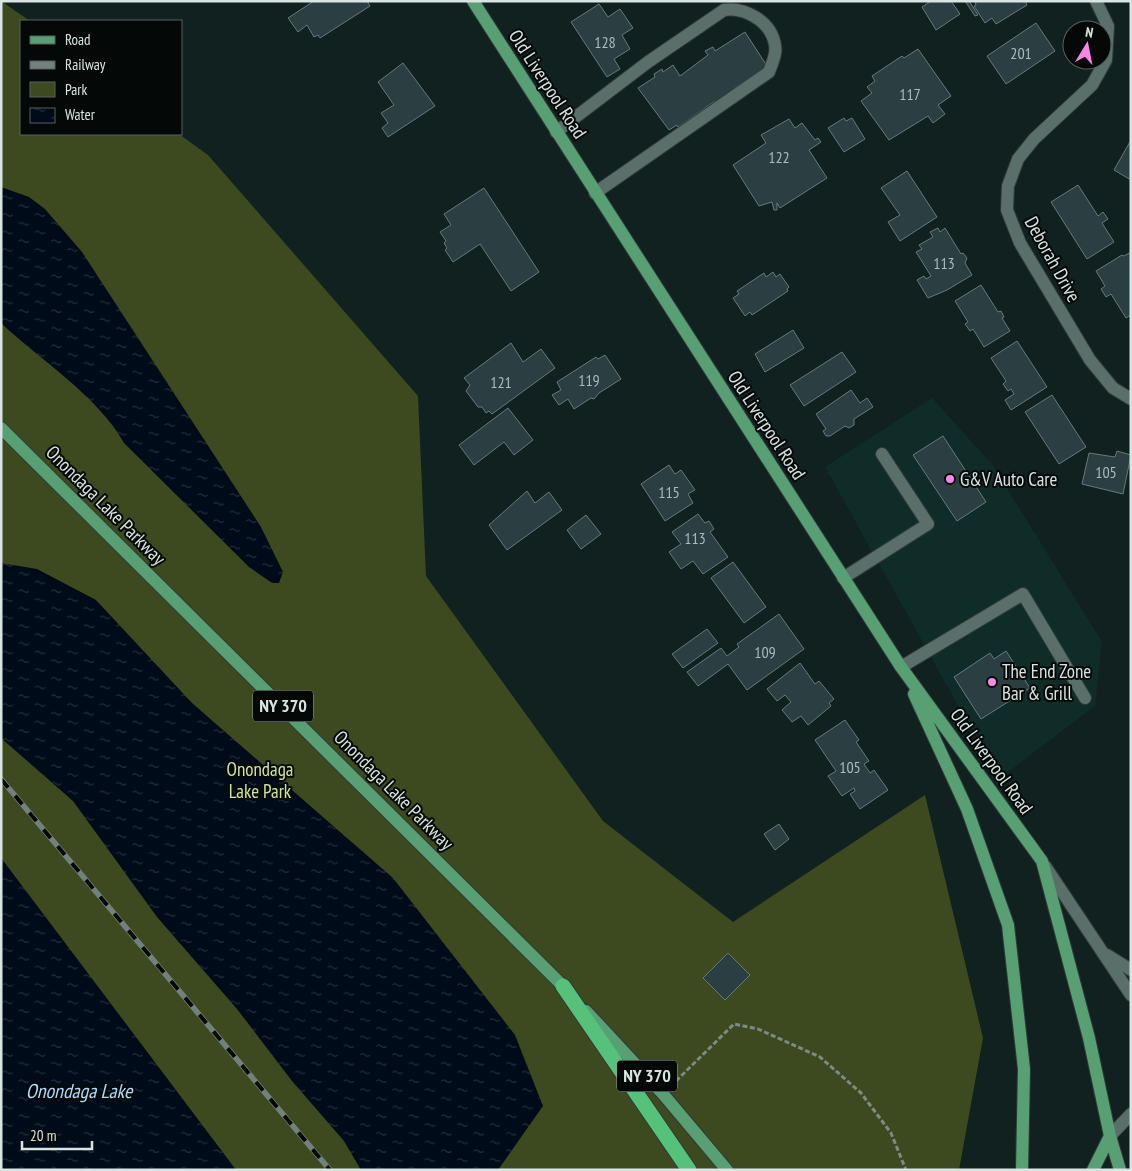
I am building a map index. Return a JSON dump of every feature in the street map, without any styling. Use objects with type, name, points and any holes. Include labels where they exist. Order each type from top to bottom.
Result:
[{"type":"highway","points":[[563,986],[689,1170]]},
{"type":"main road","name":"Old Liverpool Road","points":[[473,1],[901,667],[1042,862],[1089,1038],[1110,1136],[1120,1170]]},
{"type":"main road","name":"Onondaga Lake Parkway","points":[[1,428],[563,986],[663,1094],[727,1170]]},
{"type":"main road","points":[[901,667],[967,809],[1008,925],[1024,1069],[1022,1170]]},
{"type":"main road","points":[[1094,1170],[1110,1136]]},
{"type":"street","name":"Deborah Drive","points":[[1096,1],[1108,26],[1106,60],[1092,85],[1034,139],[1018,159],[1008,186],[1007,210],[1020,243],[1090,360],[1114,388],[1131,399]]},
{"type":"street","points":[[556,132],[648,62],[724,10],[736,8],[748,12],[766,25],[775,44],[775,58],[769,72],[596,193]]},
{"type":"street","points":[[843,578],[928,524],[882,454]]},
{"type":"street","points":[[901,667],[1022,594],[1085,698]]},
{"type":"street","name":"Old Liverpool Road","points":[[1042,862],[1131,995]]},
{"type":"street","points":[[1101,951],[1131,970]]},
{"type":"street","points":[[1110,1136],[1131,1114]]},
{"type":"path","points":[[663,1094],[734,1024],[758,1029],[820,1057],[861,1093],[891,1133],[906,1170]]},
{"type":"shaded area","points":[[932,398],[992,464],[1102,642],[1095,706],[1004,775],[955,700],[825,467]]},
{"type":"green space","name":"Onondaga Lake Park","points":[[1,1],[29,20],[20,20],[20,135],[180,135],[208,155],[418,396],[426,576],[603,821],[733,922],[925,795],[983,1038],[959,1170],[236,1170],[1,858]]},
{"type":"water","points":[[1,187],[29,197],[45,209],[82,252],[261,527],[283,572],[279,583],[272,583],[249,567],[124,443],[113,426],[84,394],[1,323]]},
{"type":"water","points":[[1,563],[37,569],[96,600],[192,703],[393,878],[515,1035],[543,1106],[498,1170],[361,1170],[344,1141],[292,1081],[237,1009],[157,917],[73,801],[1,738]]},
{"type":"water","name":"Onondaga Lake","points":[[1,858],[4,862],[236,1170],[1,1170]]},
{"type":"building","points":[[314,1],[367,1],[370,6],[320,38],[318,35],[314,37],[307,25],[298,32],[288,18]]},
{"type":"building","points":[[931,1],[951,1],[960,14],[936,30],[922,7]]},
{"type":"building","points":[[965,1],[969,1],[978,15],[975,16]]},
{"type":"building","points":[[975,1],[1025,1],[1027,5],[996,24],[992,18],[985,23],[974,6],[976,5]]},
{"type":"building","points":[[599,4],[608,17],[620,9],[633,28],[622,35],[630,49],[614,59],[620,69],[607,77],[571,22]]},
{"type":"building","points":[[1036,23],[1055,51],[1006,84],[987,56]]},
{"type":"building","points":[[745,32],[767,66],[733,89],[736,93],[718,105],[715,101],[678,127],[677,125],[669,130],[638,88],[655,77],[654,74],[662,69],[663,72],[673,65],[680,76],[708,55],[705,51],[713,47],[715,51]]},
{"type":"building","points":[[918,49],[951,96],[938,105],[945,114],[933,123],[928,116],[889,140],[861,101],[872,93],[867,87],[875,81],[872,76],[902,56],[904,58]]},
{"type":"building","points":[[403,63],[435,106],[388,137],[382,128],[388,123],[381,113],[394,105],[378,82]]},
{"type":"building","points":[[844,118],[846,121],[852,118],[865,139],[844,152],[828,128]]},
{"type":"building","points":[[789,119],[795,128],[802,123],[815,140],[818,138],[821,142],[809,150],[827,178],[780,208],[777,203],[777,210],[774,210],[772,202],[759,206],[733,165],[766,143],[761,135]]},
{"type":"building","points":[[1131,140],[1131,180],[1114,170]]},
{"type":"building","points":[[907,171],[937,217],[900,241],[888,222],[900,215],[881,188]]},
{"type":"building","points":[[1078,185],[1098,216],[1103,212],[1108,219],[1102,223],[1114,242],[1087,259],[1051,202]]},
{"type":"building","points":[[484,188],[539,272],[511,291],[480,244],[453,262],[445,250],[447,248],[444,243],[446,241],[440,232],[451,225],[444,214]]},
{"type":"building","points":[[938,228],[940,232],[945,228],[961,254],[963,253],[967,258],[965,263],[972,275],[947,290],[928,298],[917,280],[924,276],[926,279],[931,276],[916,252],[922,249],[919,245],[933,237],[930,232]]},
{"type":"building","points":[[1131,252],[1131,315],[1126,318],[1111,294],[1106,297],[1101,289],[1105,286],[1096,271],[1122,255],[1124,256]]},
{"type":"building","points":[[773,272],[776,277],[780,274],[789,287],[788,291],[752,315],[750,312],[745,316],[733,298],[739,294],[737,291],[764,273],[766,277]]},
{"type":"building","points":[[981,285],[998,312],[1001,311],[1004,317],[1002,318],[1010,331],[984,347],[973,329],[970,331],[965,324],[968,322],[955,301]]},
{"type":"building","points":[[793,330],[804,348],[765,372],[755,354]]},
{"type":"building","points":[[1017,341],[1047,387],[1011,410],[1005,400],[1014,394],[1011,389],[1008,391],[1003,384],[1006,381],[991,358]]},
{"type":"building","points":[[511,343],[523,362],[541,349],[555,368],[492,414],[489,411],[486,413],[482,407],[478,407],[466,391],[470,385],[464,378]]},
{"type":"building","points":[[842,352],[856,372],[804,406],[790,385]]},
{"type":"building","points":[[605,355],[621,379],[599,393],[594,399],[591,398],[574,409],[568,399],[559,405],[552,395],[561,390],[557,382],[596,357],[598,359]]},
{"type":"building","points":[[851,390],[860,403],[867,398],[873,407],[854,419],[854,425],[849,428],[845,426],[830,436],[826,436],[823,431],[826,429],[816,414]]},
{"type":"building","points":[[1052,395],[1086,447],[1059,464],[1025,412]]},
{"type":"building","points":[[508,408],[533,440],[514,455],[504,442],[474,465],[459,445]]},
{"type":"building","name":"G&V Auto Care","points":[[943,436],[986,502],[957,521],[913,455]]},
{"type":"building","points":[[1117,451],[1131,455],[1123,494],[1082,484],[1089,453],[1115,457]]},
{"type":"building","points":[[669,465],[675,474],[681,470],[695,490],[688,494],[693,503],[665,521],[641,484]]},
{"type":"building","points":[[527,491],[535,503],[549,492],[562,510],[507,550],[489,525]]},
{"type":"building","points":[[698,514],[705,523],[709,521],[714,529],[710,532],[728,557],[703,574],[693,561],[681,569],[669,552],[681,544],[672,532]]},
{"type":"building","points":[[586,515],[601,534],[581,549],[567,530]]},
{"type":"building","points":[[733,562],[766,607],[744,623],[711,578]]},
{"type":"building","points":[[779,614],[804,649],[747,690],[728,664],[698,686],[687,672],[721,648],[727,656],[739,647],[737,644]]},
{"type":"building","points":[[707,629],[718,643],[683,668],[672,654]]},
{"type":"building","name":"The End Zone Bar & Grill","points":[[1006,651],[1030,688],[981,719],[954,677],[990,653],[994,659]]},
{"type":"building","points":[[800,663],[815,684],[819,681],[834,699],[829,703],[831,706],[808,725],[801,716],[792,722],[782,710],[791,702],[785,695],[777,701],[767,689]]},
{"type":"building","points":[[845,720],[859,740],[856,742],[869,761],[864,764],[870,773],[874,770],[888,790],[860,809],[850,794],[855,791],[854,788],[842,796],[828,776],[836,771],[815,740]]},
{"type":"building","points":[[779,824],[789,839],[775,850],[764,834]]},
{"type":"building","points":[[728,953],[750,975],[725,1000],[703,978]]},
{"type":"railway","points":[[1,779],[330,1170]]},
{"type":"place","name":"G&V Auto Care","points":[[950,479]]},
{"type":"place","name":"The End Zone Bar & Grill","points":[[992,682]]}]
